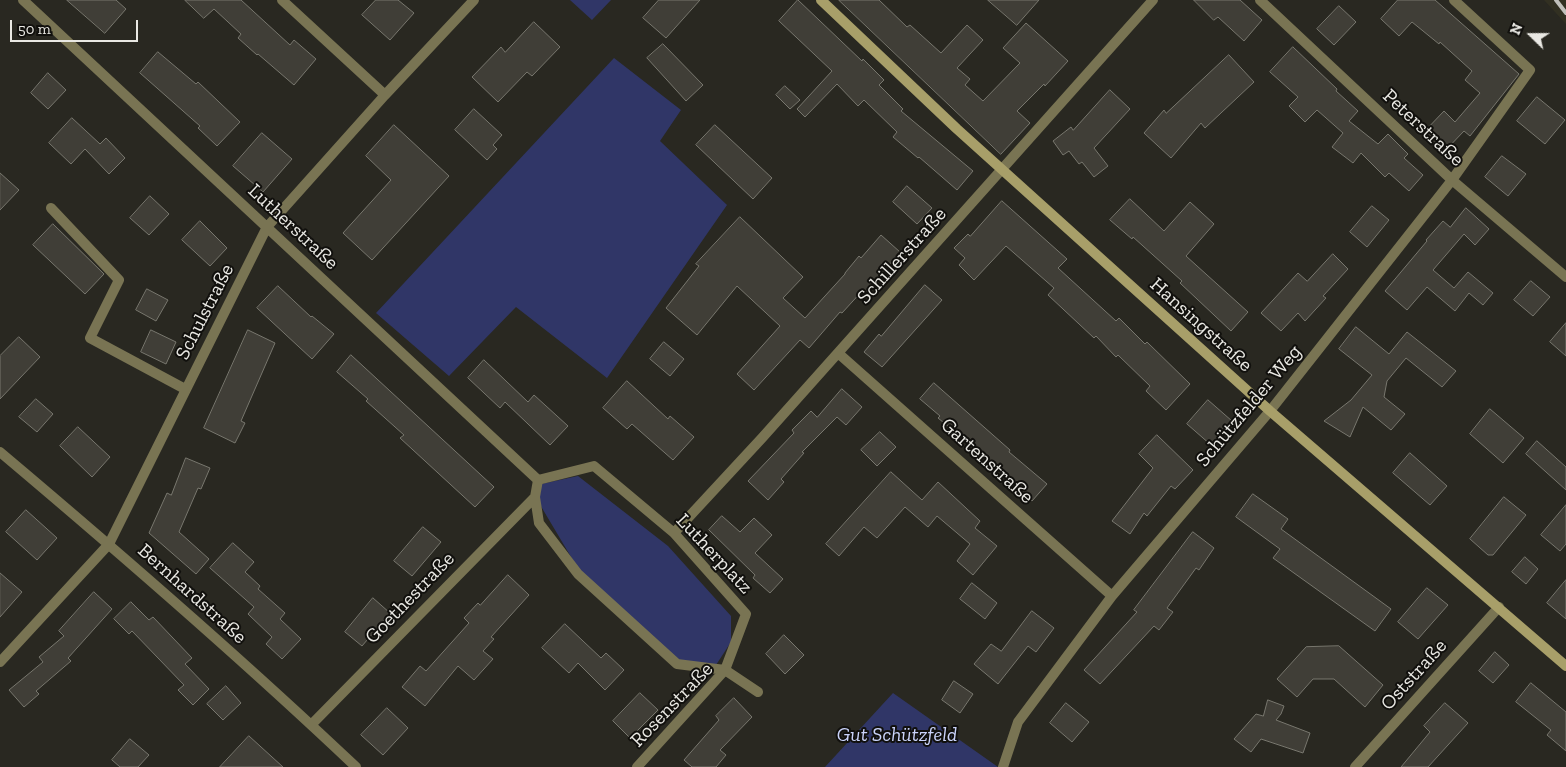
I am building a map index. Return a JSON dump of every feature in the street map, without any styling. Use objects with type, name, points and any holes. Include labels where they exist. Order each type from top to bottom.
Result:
[{"type":"street","name":"Lutherstraße","points":[[24,0],[538,480]]},
{"type":"street","points":[[282,0],[385,95]]},
{"type":"street","name":"Schulstraße","points":[[0,662],[109,544],[267,227],[385,95],[474,0]]},
{"type":"street","name":"Hansingstraße","points":[[821,0],[1002,170],[1270,411],[1566,666]]},
{"type":"street","name":"Schillerstraße","points":[[674,533],[762,438],[1153,0]]},
{"type":"street","name":"Peterstraße","points":[[1260,0],[1452,180],[1566,277]]},
{"type":"street","name":"Schützfelder Weg","points":[[1003,767],[1018,722],[1112,596],[1270,411],[1452,180],[1530,70],[1454,0]]},
{"type":"street","points":[[51,208],[119,280],[90,338],[185,389]]},
{"type":"street","name":"Gartenstraße","points":[[838,353],[1112,596]]},
{"type":"street","name":"Bernhardstraße","points":[[0,452],[109,544],[311,724],[356,767]]},
{"type":"street","name":"Lutherplatz","points":[[538,480],[594,466],[674,533],[746,614],[725,670]]},
{"type":"street","points":[[538,480],[535,497],[539,523],[578,574],[676,664],[725,670]]},
{"type":"street","name":"Goethestraße","points":[[311,724],[535,497]]},
{"type":"street","name":"Oststraße","points":[[1355,767],[1499,607]]},
{"type":"street","name":"Rosenstraße","points":[[637,767],[725,670],[758,692]]},
{"type":"shaded area","points":[[1544,0],[1566,0],[1566,24]]},
{"type":"green space","points":[[570,0],[611,0],[592,20]]},
{"type":"green space","points":[[614,58],[681,110],[660,141],[727,205],[607,378],[516,307],[449,376],[376,313]]},
{"type":"green space","points":[[578,476],[668,546],[731,616],[731,642],[716,665],[676,660],[580,572],[539,503],[541,484]]},
{"type":"green space","name":"Gut Schützfeld","points":[[893,693],[998,767],[825,767]]},
{"type":"building","points":[[67,0],[116,0],[126,9],[105,33]]},
{"type":"building","points":[[185,0],[241,0],[290,45],[294,40],[316,59],[294,85],[238,38],[241,34],[214,9],[204,18]]},
{"type":"building","points":[[376,0],[398,0],[414,13],[390,40],[362,15]]},
{"type":"building","points":[[659,0],[700,0],[666,38],[643,18]]},
{"type":"building","points":[[798,0],[884,80],[879,85],[903,109],[901,111],[973,171],[957,190],[893,137],[897,132],[864,100],[858,106],[837,84],[805,117],[797,109],[832,71],[779,21]]},
{"type":"building","points":[[839,0],[879,0],[907,27],[910,25],[941,53],[967,25],[983,40],[957,68],[970,79],[965,85],[983,101],[1020,63],[1003,48],[1026,23],[1068,61],[1045,86],[1044,84],[1017,111],[1030,123],[1001,154]]},
{"type":"building","points":[[988,0],[1039,0],[1017,25]]},
{"type":"building","points":[[1194,0],[1240,0],[1262,20],[1244,41],[1218,17],[1214,20]]},
{"type":"building","points":[[1398,0],[1435,0],[1519,74],[1470,136],[1464,131],[1443,153],[1423,133],[1444,111],[1455,122],[1480,93],[1465,80],[1472,71],[1440,42],[1439,44],[1412,22],[1399,36],[1381,19]]},
{"type":"building","points":[[1339,6],[1356,22],[1334,45],[1317,29]]},
{"type":"building","points":[[534,22],[560,47],[532,76],[527,72],[498,102],[472,77],[501,47],[505,52]]},
{"type":"building","points":[[663,44],[703,85],[686,101],[647,58]]},
{"type":"building","points":[[1293,47],[1358,111],[1349,121],[1378,144],[1388,134],[1408,154],[1404,158],[1423,175],[1409,191],[1389,173],[1385,177],[1361,153],[1353,163],[1332,147],[1343,133],[1317,110],[1305,122],[1289,106],[1298,97],[1270,72]]},
{"type":"building","points":[[158,52],[196,84],[198,82],[240,122],[217,146],[198,128],[200,126],[140,73]]},
{"type":"building","points":[[1229,55],[1254,82],[1205,128],[1201,123],[1171,158],[1144,133],[1164,110],[1166,113]]},
{"type":"building","points":[[48,73],[66,90],[48,109],[31,93]]},
{"type":"building","points":[[785,86],[800,100],[790,109],[776,95]]},
{"type":"building","points":[[1110,90],[1130,109],[1094,148],[1108,166],[1094,177],[1082,162],[1079,164],[1069,151],[1063,155],[1053,141],[1071,127],[1073,130]]},
{"type":"building","points":[[1537,97],[1565,120],[1545,144],[1517,121]]},
{"type":"building","points":[[474,109],[502,135],[493,145],[497,149],[487,160],[455,130]]},
{"type":"building","points":[[72,118],[100,144],[106,138],[125,158],[109,174],[85,149],[71,164],[49,143]]},
{"type":"building","points":[[394,125],[449,176],[372,260],[343,233],[391,180],[366,156]]},
{"type":"building","points":[[715,125],[772,178],[753,199],[696,145]]},
{"type":"building","points":[[262,133],[292,159],[263,192],[233,166]]},
{"type":"building","points":[[1502,156],[1526,174],[1508,196],[1485,177]]},
{"type":"building","points":[[0,173],[19,190],[0,210]]},
{"type":"building","points":[[907,186],[932,208],[917,224],[893,202]]},
{"type":"building","points":[[150,196],[169,214],[149,235],[130,218]]},
{"type":"building","points":[[1130,199],[1164,231],[1190,202],[1214,224],[1186,256],[1248,312],[1231,331],[1180,283],[1182,281],[1133,237],[1132,239],[1110,220]]},
{"type":"building","points":[[1002,201],[1067,259],[1058,268],[1116,321],[1119,318],[1145,344],[1147,342],[1190,384],[1166,410],[1146,391],[1150,386],[1118,355],[1116,357],[1096,336],[1094,338],[1048,295],[1054,288],[1006,246],[974,280],[959,265],[965,258],[954,248],[968,234],[970,236]]},
{"type":"building","points":[[1372,206],[1389,220],[1367,247],[1350,232]]},
{"type":"building","points":[[1466,208],[1489,229],[1475,245],[1464,234],[1433,270],[1454,288],[1468,272],[1493,293],[1483,305],[1469,293],[1455,311],[1427,287],[1407,310],[1385,291],[1443,221],[1450,227]]},
{"type":"building","points":[[740,217],[803,277],[783,298],[805,318],[859,256],[861,258],[881,235],[900,252],[866,292],[863,290],[842,313],[840,312],[809,348],[800,340],[754,390],[737,374],[780,326],[737,286],[697,335],[666,308],[699,266],[696,264]]},
{"type":"building","points":[[200,221],[227,248],[210,266],[182,240]]},
{"type":"building","points":[[53,224],[104,274],[85,294],[33,245]]},
{"type":"building","points":[[1333,254],[1348,269],[1323,296],[1326,298],[1305,321],[1298,313],[1281,331],[1261,313],[1298,273],[1307,281]]},
{"type":"building","points":[[1531,281],[1550,297],[1533,316],[1514,300]]},
{"type":"building","points":[[925,285],[942,300],[882,367],[864,352],[879,334],[881,336]]},
{"type":"building","points":[[278,286],[311,317],[334,334],[312,359],[257,308]]},
{"type":"building","points":[[147,289],[168,300],[156,321],[136,310]]},
{"type":"building","points":[[1566,323],[1566,356],[1550,342]]},
{"type":"building","points":[[1356,327],[1389,354],[1407,332],[1456,371],[1442,387],[1406,358],[1387,381],[1384,397],[1405,414],[1391,430],[1363,407],[1350,437],[1324,421],[1351,400],[1372,375],[1339,349]]},
{"type":"building","points":[[151,330],[176,342],[166,364],[141,352]]},
{"type":"building","points":[[248,330],[275,343],[241,421],[245,423],[235,443],[204,428]]},
{"type":"building","points":[[19,337],[40,357],[0,399],[0,356]]},
{"type":"building","points":[[664,342],[684,359],[670,376],[650,359]]},
{"type":"building","points":[[351,355],[494,487],[475,507],[400,438],[404,435],[366,401],[368,399],[337,372]]},
{"type":"building","points":[[484,360],[528,402],[534,395],[568,426],[550,445],[505,402],[500,408],[468,378]]},
{"type":"building","points":[[627,381],[668,419],[670,416],[694,437],[673,460],[632,424],[627,429],[603,408]]},
{"type":"building","points":[[934,383],[1047,484],[1032,501],[1002,475],[1004,472],[938,418],[940,416],[920,399]]},
{"type":"building","points":[[842,389],[862,407],[846,425],[837,417],[802,452],[804,453],[781,479],[784,482],[768,500],[748,481],[794,433],[792,430],[811,411],[817,417]]},
{"type":"building","points":[[36,399],[53,414],[37,432],[19,417]]},
{"type":"building","points":[[1208,400],[1232,421],[1211,445],[1187,424]]},
{"type":"building","points":[[1490,409],[1524,438],[1503,463],[1470,434]]},
{"type":"building","points":[[78,427],[110,457],[92,477],[60,446]]},
{"type":"building","points":[[880,432],[896,447],[877,466],[861,450]]},
{"type":"building","points":[[1157,435],[1193,470],[1175,489],[1171,486],[1147,516],[1144,513],[1130,534],[1112,521],[1153,468],[1139,454]]},
{"type":"building","points":[[1537,441],[1566,467],[1566,490],[1526,454]]},
{"type":"building","points":[[1410,453],[1447,486],[1430,505],[1393,473]]},
{"type":"building","points":[[186,458],[210,468],[201,489],[198,488],[179,532],[209,559],[196,574],[149,533],[167,493],[171,495]]},
{"type":"building","points":[[891,472],[922,500],[938,482],[980,521],[975,528],[997,546],[973,575],[957,561],[970,544],[937,516],[928,527],[905,507],[877,538],[864,527],[839,556],[826,544]]},
{"type":"building","points":[[1253,494],[1288,519],[1281,529],[1391,609],[1375,631],[1273,558],[1280,549],[1236,517]]},
{"type":"building","points":[[1504,497],[1526,515],[1493,555],[1488,555],[1470,539]]},
{"type":"building","points":[[1566,505],[1566,544],[1560,551],[1541,535]]},
{"type":"building","points":[[26,510],[57,538],[37,560],[6,532]]},
{"type":"building","points":[[722,516],[740,532],[754,518],[772,535],[755,553],[783,579],[770,593],[753,578],[755,575],[709,530]]},
{"type":"building","points":[[423,527],[441,542],[412,576],[394,561]]},
{"type":"building","points":[[1193,532],[1214,548],[1199,570],[1196,568],[1167,608],[1173,612],[1159,630],[1154,626],[1100,684],[1084,670],[1137,612],[1134,610]]},
{"type":"building","points":[[233,543],[254,562],[245,572],[260,586],[258,589],[285,613],[280,619],[301,639],[282,659],[266,644],[272,637],[248,614],[254,607],[210,568]]},
{"type":"building","points":[[1525,557],[1538,569],[1526,584],[1512,572]]},
{"type":"building","points":[[0,573],[22,592],[0,617]]},
{"type":"building","points":[[508,575],[529,595],[491,637],[494,639],[483,651],[493,659],[474,680],[458,666],[425,706],[402,687],[420,666],[426,671],[469,623],[464,618],[478,603],[480,605]]},
{"type":"building","points":[[1566,580],[1566,619],[1547,603]]},
{"type":"building","points":[[972,583],[997,603],[985,619],[960,599]]},
{"type":"building","points":[[1427,588],[1448,605],[1418,639],[1398,622]]},
{"type":"building","points":[[94,592],[112,609],[68,658],[71,661],[36,691],[39,694],[24,707],[9,690],[43,662],[39,657],[64,636],[59,631]]},
{"type":"building","points":[[373,598],[390,613],[362,646],[345,632]]},
{"type":"building","points":[[131,602],[149,620],[153,617],[192,658],[185,664],[209,689],[193,705],[178,690],[184,685],[132,631],[129,634],[114,619]]},
{"type":"building","points":[[1032,611],[1054,628],[1036,652],[1028,646],[998,684],[974,664],[991,644],[1001,651]]},
{"type":"building","points":[[565,624],[601,658],[606,653],[624,670],[605,690],[578,663],[569,673],[542,648]]},
{"type":"building","points":[[784,635],[804,655],[785,674],[766,654]]},
{"type":"building","points":[[1339,646],[1383,685],[1365,707],[1334,679],[1313,679],[1297,697],[1277,679],[1306,647]]},
{"type":"building","points":[[1495,652],[1509,665],[1493,683],[1479,671]]},
{"type":"building","points":[[954,681],[973,694],[960,713],[942,700]]},
{"type":"building","points":[[1531,683],[1566,712],[1566,751],[1547,735],[1551,730],[1516,702]]},
{"type":"building","points":[[226,686],[241,703],[223,720],[207,704]]},
{"type":"building","points":[[640,693],[658,710],[630,738],[613,721]]},
{"type":"building","points":[[734,698],[752,717],[720,750],[726,755],[716,767],[692,767],[684,760],[719,720],[716,716]]},
{"type":"building","points":[[1268,700],[1284,706],[1276,720],[1310,733],[1303,753],[1261,739],[1251,752],[1234,739],[1256,714],[1263,716]]},
{"type":"building","points":[[1066,703],[1089,722],[1072,742],[1050,723]]},
{"type":"building","points":[[1445,703],[1468,723],[1428,767],[1401,767],[1430,732],[1424,726]]},
{"type":"building","points":[[387,708],[408,728],[383,755],[361,735]]},
{"type":"building","points":[[249,736],[283,767],[220,767]]},
{"type":"building","points":[[130,739],[149,755],[138,767],[120,767],[112,760]]},
{"type":"railway","points":[[1556,0],[1566,13]]}]
